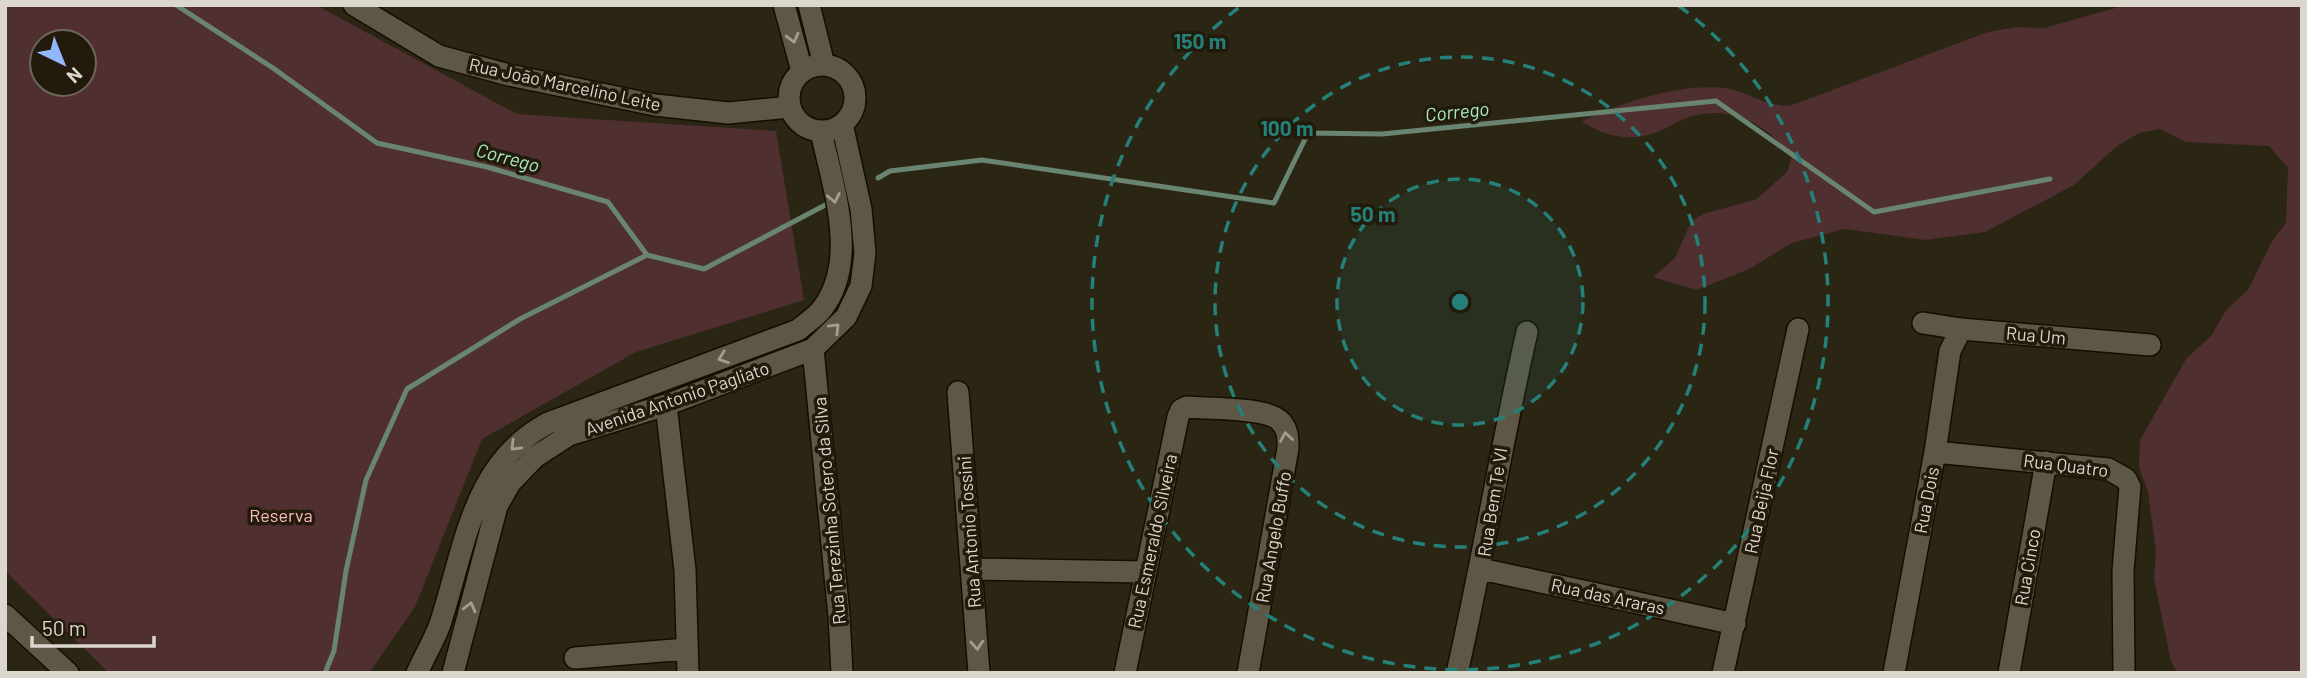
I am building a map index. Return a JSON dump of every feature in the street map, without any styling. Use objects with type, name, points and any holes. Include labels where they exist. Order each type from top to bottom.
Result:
[{"type":"street","name":"Rua João Marcelino Leite","points":[[354,5],[439,56],[509,75],[655,106],[729,113],[790,107]]},
{"type":"street","points":[[784,5],[802,72]]},
{"type":"street","points":[[809,5],[824,65]]},
{"type":"street","points":[[824,65],[845,74],[852,83],[855,105],[842,124],[821,131],[802,124],[790,107],[790,88],[802,72],[824,65]]},
{"type":"street","name":"Avenida Antonio Pagliato","points":[[453,673],[497,506],[510,483],[535,457],[569,435],[666,405],[813,349],[846,317],[860,286],[865,253],[861,209],[842,124]]},
{"type":"street","name":"Avenida Antonio Pagliato","points":[[417,673],[439,627],[479,496],[499,462],[525,435],[548,423],[798,330],[822,309],[836,284],[842,254],[821,131]]},
{"type":"street","name":"Rua Um","points":[[1923,323],[1961,329],[2150,345]]},
{"type":"street","name":"Rua Beija Flor","points":[[1723,673],[1798,329]]},
{"type":"street","name":"Rua Dois","points":[[1894,673],[1935,452],[1950,351],[1961,329]]},
{"type":"street","name":"Rua Bem Te VI","points":[[1457,673],[1481,569],[1500,449],[1527,332]]},
{"type":"street","name":"Rua Terezinha Sotero da Silva","points":[[813,349],[842,673]]},
{"type":"street","name":"Rua Antonio Tossini","points":[[958,392],[979,673]]},
{"type":"street","points":[[666,405],[685,570],[688,673]]},
{"type":"street","name":"Rua Angelo Buffo","points":[[1181,410],[1187,407],[1264,413],[1280,419],[1287,430],[1288,448],[1248,673]]},
{"type":"street","name":"Rua Esmeraldo Silveira","points":[[1125,673],[1181,410]]},
{"type":"street","name":"Rua Quatro","points":[[1935,452],[2046,462],[2117,472],[2130,487],[2123,571],[2124,673]]},
{"type":"street","name":"Rua Cinco","points":[[2009,673],[2046,462]]},
{"type":"street","points":[[972,569],[1146,572]]},
{"type":"street","name":"Rua das Araras","points":[[1481,569],[1735,624]]},
{"type":"street","points":[[5,615],[68,673]]},
{"type":"street","points":[[575,658],[687,649]]},
{"type":"green space","name":"Reserva","points":[[5,5],[316,5],[517,114],[776,131],[804,300],[636,352],[482,439],[415,607],[369,673],[109,673],[5,571]]},
{"type":"green space","points":[[2126,5],[2302,5],[2302,673],[2178,673],[2171,662],[2154,578],[2156,551],[2148,492],[2139,467],[2140,440],[2186,359],[2211,336],[2226,310],[2248,290],[2271,243],[2286,223],[2288,168],[2269,146],[2186,142],[2160,129],[2139,133],[2117,146],[2074,185],[1985,232],[1926,240],[1844,229],[1792,243],[1749,269],[1696,290],[1653,277],[1675,258],[1691,222],[1703,214],[1757,199],[1788,171],[1791,157],[1761,128],[1736,116],[1722,113],[1693,116],[1654,133],[1635,137],[1607,134],[1582,121],[1635,100],[1694,88],[1730,89],[1769,103],[1792,105],[1988,32],[2016,27],[2044,28]]},
{"type":"waterway","name":"Corrego","points":[[176,5],[273,68],[377,143],[487,167],[608,202],[647,255],[704,269],[829,203]]},
{"type":"waterway","name":"Corrego","points":[[878,178],[890,171],[982,160],[1274,203],[1308,133],[1382,134],[1716,101],[1874,212],[2050,179]]},
{"type":"waterway","points":[[325,673],[334,651],[346,571],[366,480],[407,389],[520,319],[647,255]]}]
